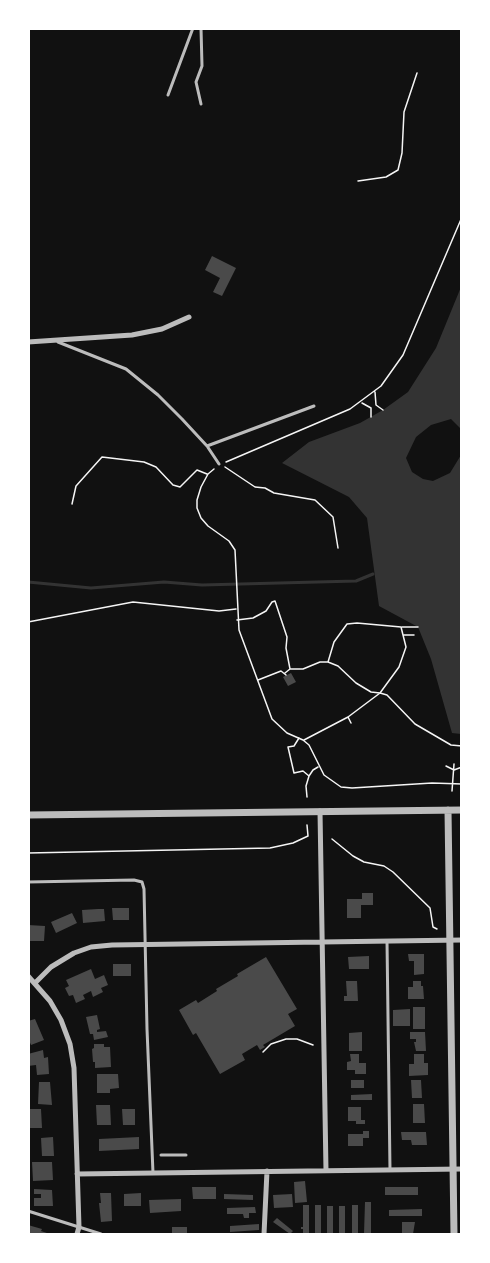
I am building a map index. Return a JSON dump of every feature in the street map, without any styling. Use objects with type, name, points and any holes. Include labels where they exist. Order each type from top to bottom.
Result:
[{"type":"street","points":[[28,342],[152,331],[189,317]]},
{"type":"street","points":[[448,810],[453,1234]]},
{"type":"street","points":[[28,815],[462,810]]},
{"type":"street","points":[[320,812],[326,1171]]},
{"type":"street","points":[[35,983],[51,967],[74,953],[91,947],[462,940]]},
{"type":"street","points":[[28,976],[50,1001],[61,1020],[70,1044],[74,1068],[79,1227],[76,1234]]},
{"type":"street","points":[[77,1174],[462,1169]]},
{"type":"street","points":[[264,1234],[267,1171]]},
{"type":"lane","points":[[168,95],[193,28]]},
{"type":"lane","points":[[201,28],[202,66],[196,82],[201,104]]},
{"type":"lane","points":[[54,340],[126,369],[158,395],[207,447],[219,464]]},
{"type":"lane","points":[[207,447],[314,406]]},
{"type":"lane","points":[[28,882],[134,880],[142,882],[153,1173]]},
{"type":"lane","points":[[387,941],[390,1170]]},
{"type":"lane","points":[[161,1155],[186,1155]]},
{"type":"lane","points":[[28,1211],[101,1234]]},
{"type":"path","points":[[358,181],[386,177],[398,170],[402,153],[404,112],[417,73]]},
{"type":"path","points":[[462,217],[403,355],[389,376],[375,391],[350,410],[219,464],[208,474],[197,500],[201,518],[208,526],[229,540],[235,550],[239,630],[272,718],[287,734],[309,745],[324,775],[341,787],[352,788],[432,783],[462,784]]},
{"type":"path","points":[[375,391],[376,405]]},
{"type":"path","points":[[361,402],[371,408]]},
{"type":"path","points":[[371,408],[376,405]]},
{"type":"path","points":[[376,405],[383,410]]},
{"type":"path","points":[[371,408],[371,417]]},
{"type":"path","points":[[72,504],[76,486],[102,457],[144,462],[156,467],[174,485],[180,487],[197,470],[208,474]]},
{"type":"path","points":[[219,464],[234,471],[255,487],[265,488],[274,494],[315,500],[333,517],[338,548]]},
{"type":"path","points":[[237,620],[253,618],[266,611],[275,601],[287,637],[286,648],[290,669],[286,674],[281,671],[257,681]]},
{"type":"path","points":[[28,622],[134,602],[219,611],[237,609]]},
{"type":"path","points":[[328,662],[334,642],[347,624],[417,627]]},
{"type":"path","points":[[303,740],[348,717],[380,693],[399,667],[406,647],[401,627]]},
{"type":"path","points":[[403,635],[414,634]]},
{"type":"path","points":[[290,669],[303,669],[320,662],[338,666],[371,692],[387,695],[415,724],[451,745],[462,746]]},
{"type":"path","points":[[348,717],[351,723]]},
{"type":"path","points":[[299,738],[294,746],[288,747],[294,773],[303,771],[309,776]]},
{"type":"path","points":[[452,791],[454,764]]},
{"type":"path","points":[[446,766],[454,770],[462,767]]},
{"type":"path","points":[[307,797],[306,786],[309,776],[319,767]]},
{"type":"path","points":[[28,853],[270,848],[293,843],[308,836],[307,825]]},
{"type":"path","points":[[332,839],[364,862],[384,866],[393,872],[430,908],[433,927],[437,929]]},
{"type":"path","points":[[263,1052],[271,1044],[286,1039],[297,1039],[313,1045]]},
{"type":"shaded area","points":[[461,287],[461,429],[451,419],[431,425],[416,437],[406,458],[412,472],[423,479],[433,481],[450,473],[461,455],[461,734],[452,733],[431,659],[418,627],[379,606],[367,518],[349,497],[282,463],[309,442],[360,423],[408,392],[436,348]]},
{"type":"building","points":[[212,256],[236,268],[222,296],[213,292],[220,278],[205,270]]},
{"type":"building","points":[[291,673],[296,682],[288,686],[283,677]]},
{"type":"building","points":[[362,893],[373,893],[373,905],[361,905],[361,918],[347,918],[347,899],[362,899]]},
{"type":"building","points":[[112,908],[129,908],[129,920],[113,920]]},
{"type":"building","points":[[104,909],[105,921],[83,923],[82,910]]},
{"type":"building","points":[[72,913],[77,923],[56,933],[51,922]]},
{"type":"building","points":[[28,925],[45,926],[44,941],[28,941]]},
{"type":"building","points":[[408,954],[424,954],[424,974],[414,975],[414,961],[409,961]]},
{"type":"building","points":[[369,956],[369,969],[349,969],[348,957]]},
{"type":"building","points":[[266,957],[297,1009],[288,1014],[295,1026],[263,1045],[265,1047],[260,1050],[257,1045],[242,1054],[245,1060],[220,1074],[196,1033],[193,1035],[179,1010],[196,1000],[198,1003],[238,976],[237,974]]},
{"type":"building","points":[[113,964],[131,964],[131,976],[113,976]]},
{"type":"building","points":[[91,969],[95,979],[104,975],[108,985],[101,988],[103,992],[93,997],[91,991],[83,995],[85,999],[76,1003],[73,995],[69,996],[65,988],[69,986],[66,980]]},
{"type":"building","points":[[346,981],[357,981],[358,1001],[344,1001],[344,996],[347,996]]},
{"type":"building","points":[[413,981],[421,981],[424,999],[408,999],[408,987],[413,987]]},
{"type":"building","points":[[413,1007],[425,1007],[425,1029],[413,1029]]},
{"type":"building","points":[[410,1009],[410,1026],[393,1026],[393,1010]]},
{"type":"building","points":[[97,1015],[100,1029],[97,1032],[106,1031],[108,1037],[94,1040],[93,1034],[90,1034],[86,1017]]},
{"type":"building","points":[[35,1019],[44,1040],[31,1045],[28,1038],[28,1021]]},
{"type":"building","points":[[362,1032],[362,1051],[349,1051],[349,1033]]},
{"type":"building","points":[[410,1032],[425,1032],[426,1051],[416,1051],[414,1042],[416,1039],[410,1039]]},
{"type":"building","points":[[94,1044],[104,1044],[104,1047],[110,1047],[111,1067],[95,1068],[92,1049]]},
{"type":"building","points":[[43,1050],[44,1058],[48,1057],[49,1074],[37,1075],[36,1065],[28,1066],[28,1054]]},
{"type":"building","points":[[350,1054],[359,1054],[359,1063],[366,1063],[366,1074],[355,1074],[355,1070],[347,1070],[347,1062],[351,1061]]},
{"type":"building","points":[[414,1054],[424,1054],[424,1063],[428,1063],[428,1075],[409,1076],[409,1064],[414,1064]]},
{"type":"building","points":[[97,1074],[118,1074],[119,1088],[110,1089],[110,1093],[97,1093]]},
{"type":"building","points":[[351,1080],[364,1080],[364,1088],[351,1088]]},
{"type":"building","points":[[411,1080],[421,1080],[422,1098],[412,1098]]},
{"type":"building","points":[[39,1082],[50,1082],[52,1105],[38,1104]]},
{"type":"building","points":[[372,1094],[372,1100],[351,1100],[351,1095]]},
{"type":"building","points":[[413,1104],[424,1104],[425,1123],[413,1123]]},
{"type":"building","points":[[96,1105],[110,1105],[111,1125],[97,1125]]},
{"type":"building","points":[[348,1107],[361,1107],[361,1120],[365,1120],[365,1124],[348,1121]]},
{"type":"building","points":[[30,1109],[41,1109],[42,1128],[30,1128]]},
{"type":"building","points":[[122,1109],[135,1109],[135,1125],[123,1125]]},
{"type":"building","points":[[363,1131],[369,1131],[369,1138],[363,1138],[363,1146],[348,1146],[348,1134],[363,1134]]},
{"type":"building","points":[[401,1132],[426,1132],[427,1145],[412,1145],[411,1140],[402,1140]]},
{"type":"building","points":[[53,1137],[54,1156],[42,1156],[41,1138]]},
{"type":"building","points":[[139,1137],[139,1149],[99,1151],[99,1139]]},
{"type":"building","points":[[32,1162],[52,1162],[53,1180],[33,1181]]},
{"type":"building","points":[[305,1181],[307,1202],[295,1203],[294,1182]]},
{"type":"building","points":[[192,1187],[216,1187],[216,1199],[193,1199]]},
{"type":"building","points":[[385,1187],[418,1187],[418,1195],[385,1195]]},
{"type":"building","points":[[34,1189],[52,1190],[53,1206],[34,1206],[34,1198],[41,1198],[41,1194],[34,1194]]},
{"type":"building","points":[[100,1193],[111,1193],[112,1221],[101,1222]]},
{"type":"building","points":[[141,1193],[141,1206],[124,1206],[124,1194]]},
{"type":"building","points":[[224,1194],[253,1195],[253,1200],[224,1199]]},
{"type":"building","points":[[292,1194],[293,1207],[274,1208],[273,1195]]},
{"type":"building","points":[[181,1199],[181,1211],[150,1213],[149,1200]]},
{"type":"building","points":[[365,1202],[371,1202],[371,1234],[364,1234]]},
{"type":"building","points":[[303,1205],[309,1205],[309,1234],[303,1234],[303,1229],[301,1229],[303,1227]]},
{"type":"building","points":[[315,1205],[321,1205],[321,1234],[315,1234]]},
{"type":"building","points":[[352,1205],[358,1205],[358,1234],[352,1234]]},
{"type":"building","points":[[327,1206],[333,1206],[333,1233],[327,1233]]},
{"type":"building","points":[[339,1206],[345,1206],[345,1234],[339,1234]]},
{"type":"building","points":[[255,1207],[256,1213],[249,1213],[249,1218],[244,1218],[243,1214],[227,1214],[227,1208]]},
{"type":"building","points":[[422,1209],[422,1216],[389,1216],[389,1210]]},
{"type":"building","points":[[277,1218],[293,1231],[290,1234],[273,1222]]},
{"type":"building","points":[[402,1222],[415,1222],[413,1234],[402,1234]]},
{"type":"building","points":[[259,1224],[259,1230],[230,1232],[230,1226]]},
{"type":"building","points":[[28,1225],[42,1229],[41,1231],[50,1234],[28,1234]]},
{"type":"building","points":[[172,1227],[187,1227],[187,1234],[172,1234]]},
{"type":"waterway","points":[[28,582],[91,588],[164,582],[202,585],[356,581],[373,574]]}]
